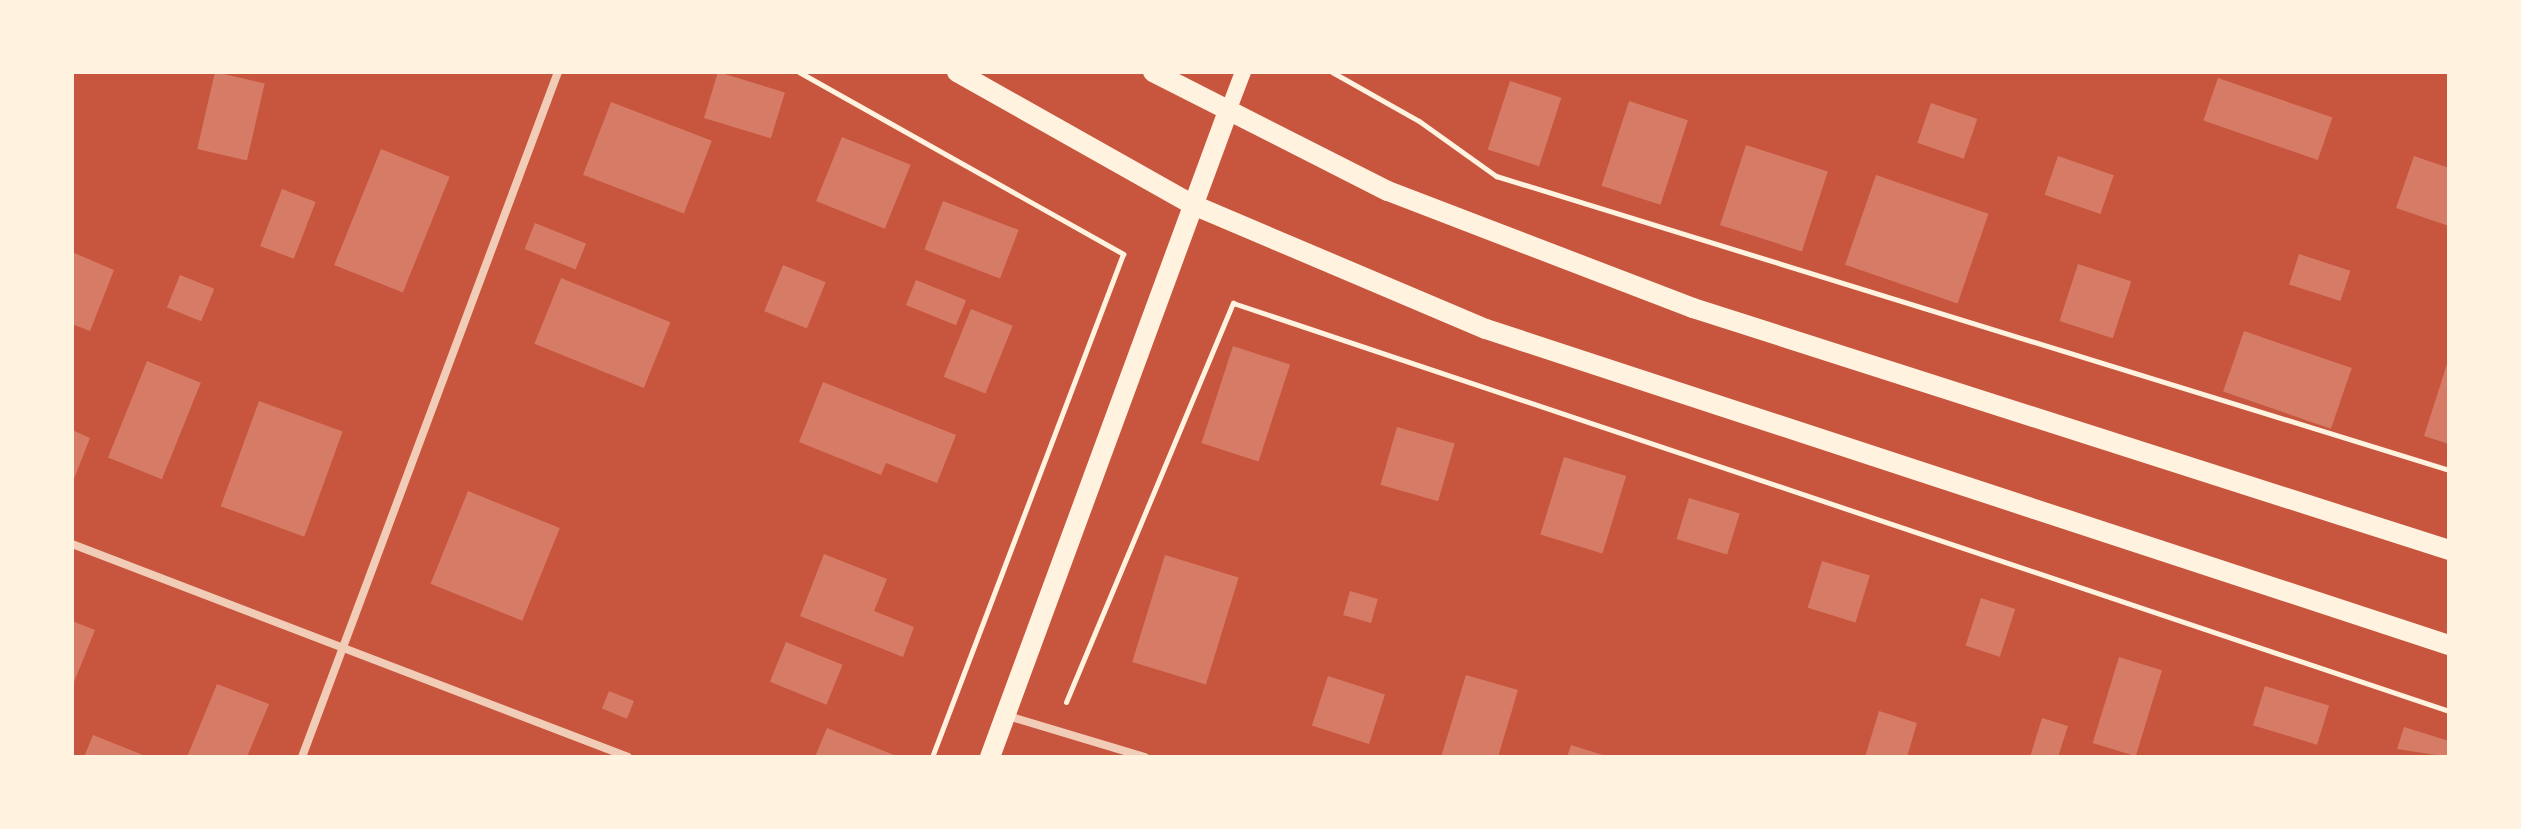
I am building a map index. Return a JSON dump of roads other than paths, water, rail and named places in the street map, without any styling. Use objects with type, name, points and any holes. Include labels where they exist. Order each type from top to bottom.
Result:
[{"type":"main road","points":[[957,72],[1191,204],[1486,329],[2449,645]]},
{"type":"main road","points":[[1153,72],[1227,114],[1388,191],[1693,308],[2449,550]]},
{"type":"main road","points":[[990,757],[1191,204],[1243,72]]},
{"type":"street","points":[[302,757],[558,72]]},
{"type":"street","points":[[72,544],[628,757]]},
{"type":"street","points":[[1005,715],[1145,757]]}]
